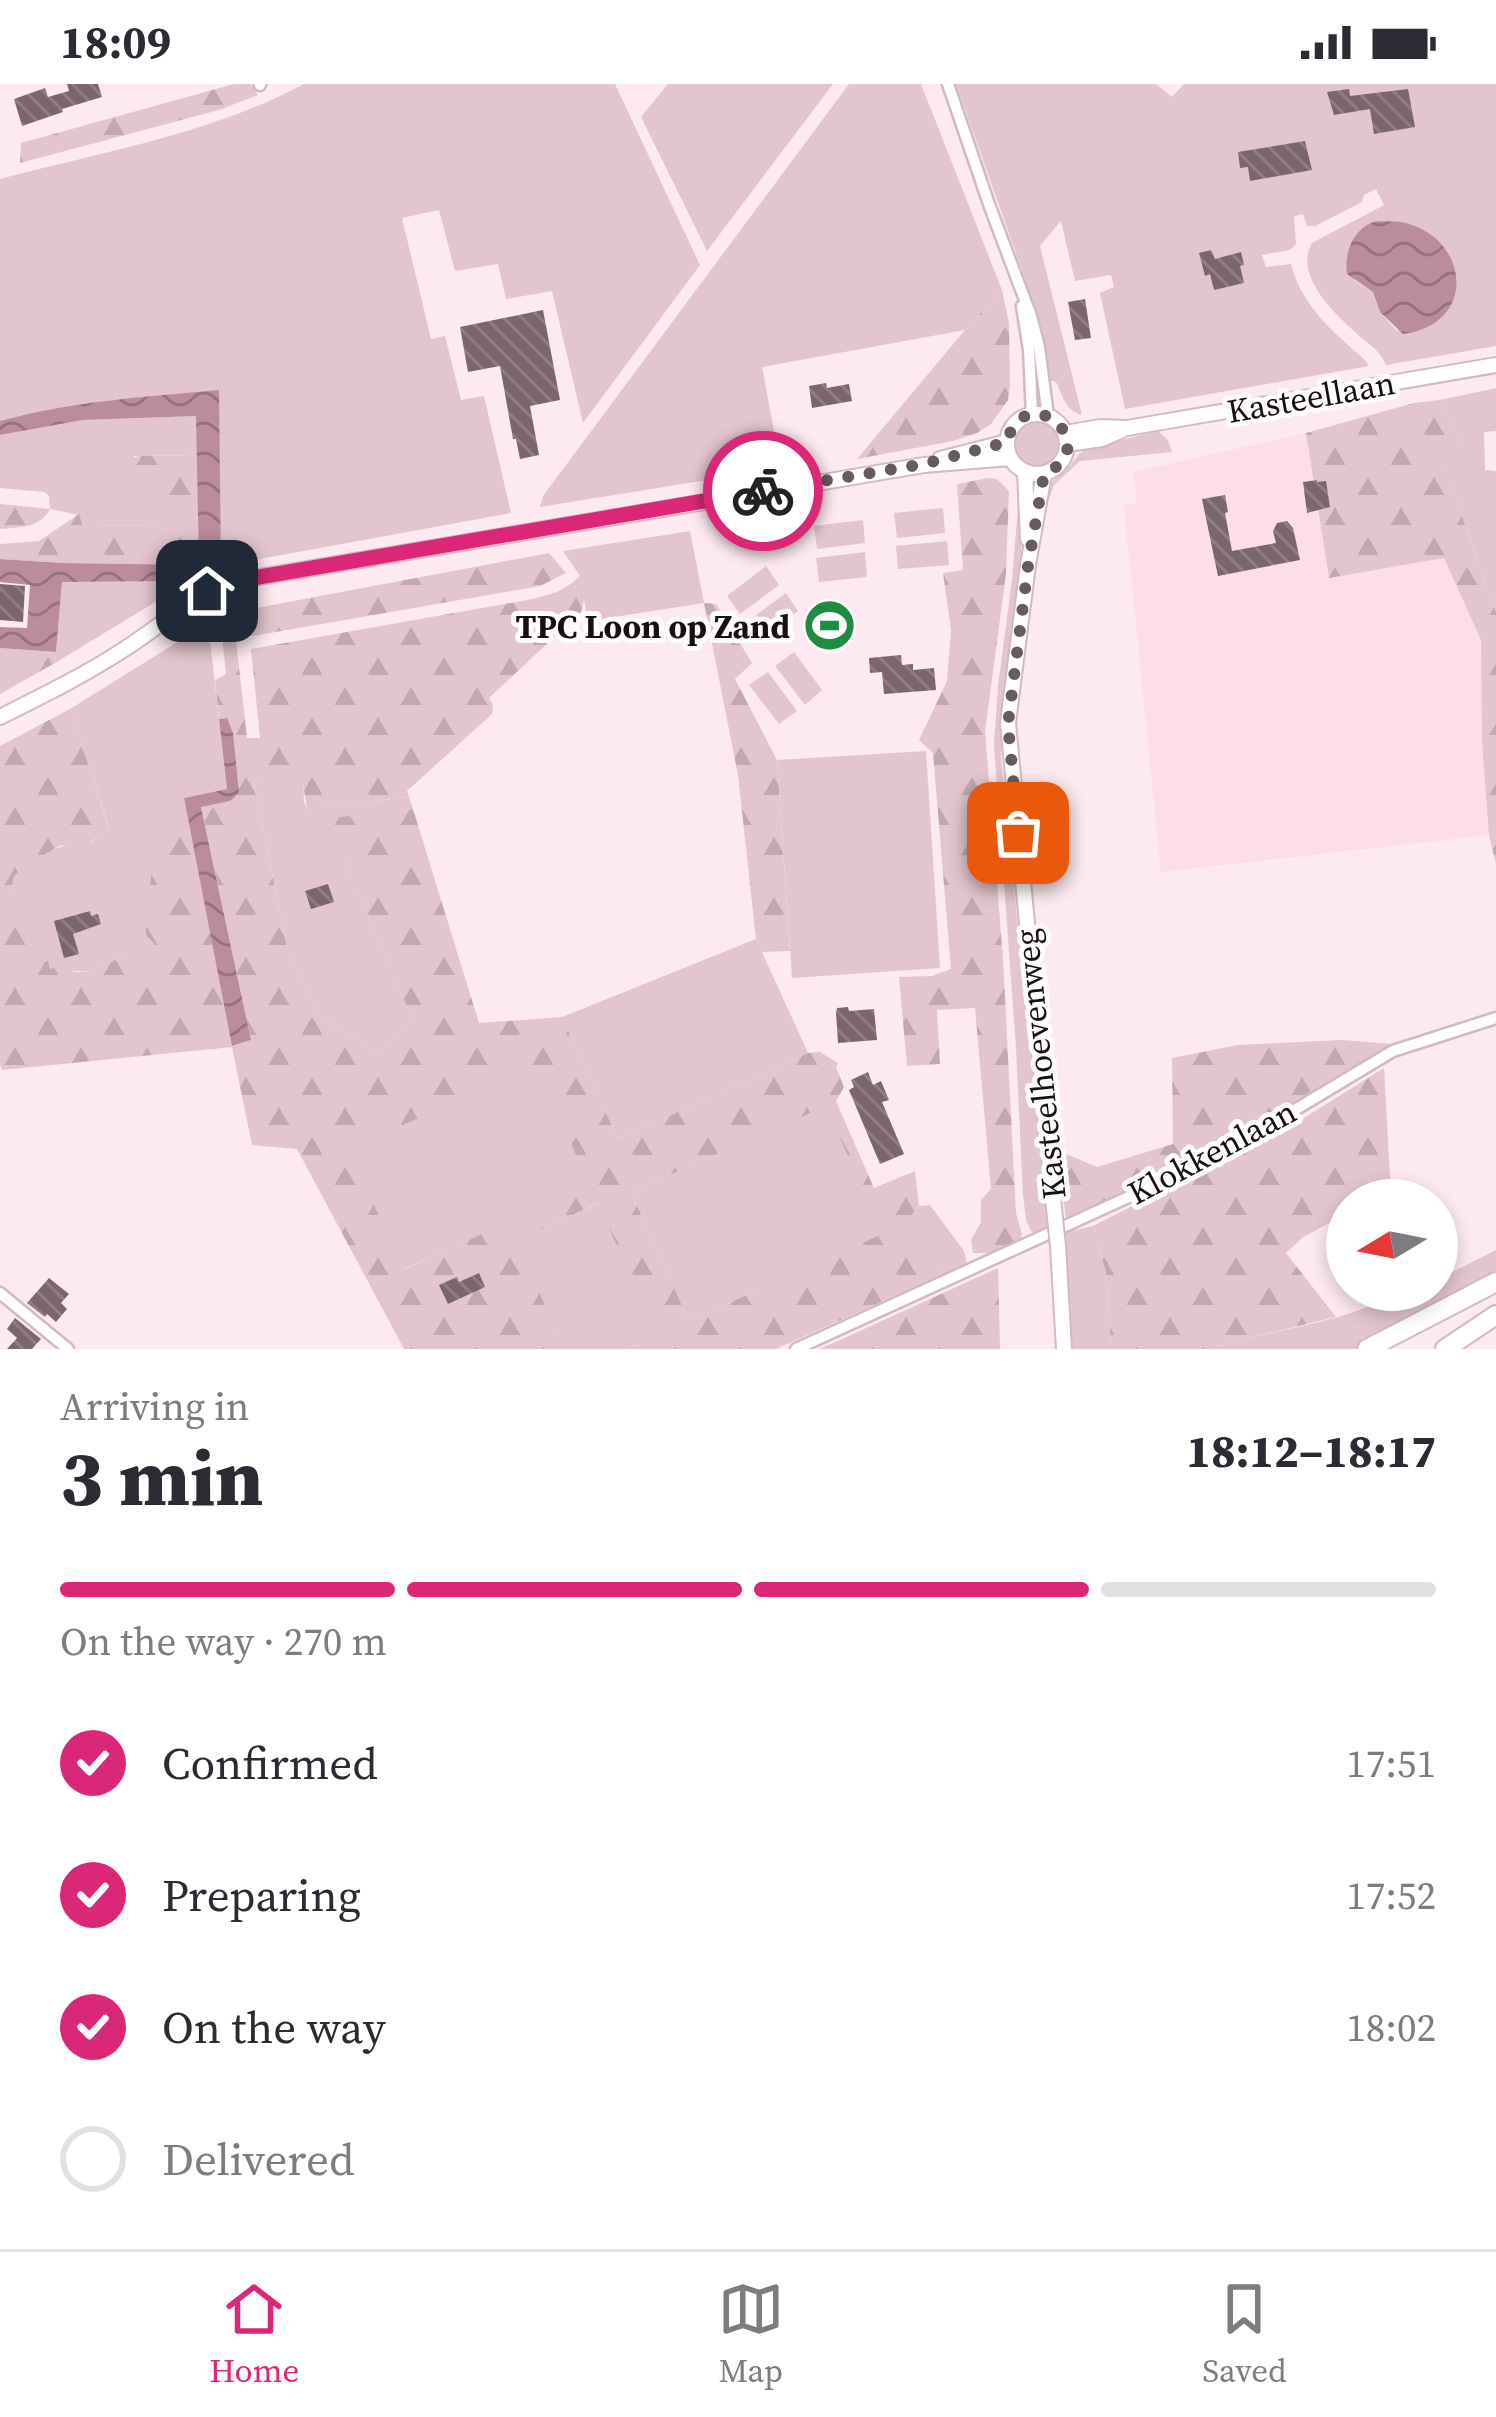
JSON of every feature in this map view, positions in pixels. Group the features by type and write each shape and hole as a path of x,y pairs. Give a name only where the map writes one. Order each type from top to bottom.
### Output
{"highway":[{"path":"1367,1349 1496,1282"},
{"path":"1445,1349 1496,1315"}],"street":[{"path":"948,84 1019,285 1040,415"},
{"name":"Kasteellaan","path":"1066,438 1100,427 1127,428 1496,365"},
{"path":"1040,415 1058,422 1066,438 1061,463 1044,474 1025,472 1008,450 1013,426 1040,415"},
{"path":"0,717 76,679 207,591 231,583 1008,450"},
{"name":"Kasteelhoevenweg","path":"1025,472 1028,566"},
{"name":"Kasteelhoevenweg","path":"1044,474 1008,724 1064,1349"},
{"name":"Klokkenlaan","path":"796,1349 1181,1173 1393,1051 1496,1018"},
{"path":"0,1293 68,1349"}],"shaded area":[{"path":"1306,433 1329,578 1444,558 1482,641 1482,743 1489,835 1161,872 1124,506 1137,502 1133,472"}],"green space":[{"path":"234,84 251,84 258,95 219,110 20,163 21,143"},
{"path":"304,84 615,84 700,265 583,423 552,291 506,299 498,264 455,271 439,210 402,218 431,339 445,336 461,400 484,396 511,513 221,566 218,391 81,404 0,421 0,179 193,129"},
{"path":"668,84 833,84 707,251 641,117"},
{"path":"849,84 921,84 1002,290 965,330 762,367 781,468 540,507 543,496"},
{"path":"956,84 1156,84 1172,97 1184,84 1496,84 1496,346 1386,365 1326,303 1308,267 1312,243 1384,205 1376,189 1364,195 1362,202 1315,226 1307,226 1303,214 1294,216 1296,244 1290,250 1262,255 1266,267 1291,264 1313,309 1369,366 1125,409 1100,293 1114,287 1111,275 1075,281 1061,221 1040,246 1082,415 1068,406 1056,382 1049,380 1034,304","holes":["1401,222 1445,249 1457,278 1397,331 1380,312 1373,292 1354,280 1371,223"]},
{"path":"1002,290 1009,323 1010,385 1008,400 991,424 953,441 857,459 965,330"},
{"path":"1496,388 1496,431 1484,432 1485,470 1496,471 1496,612 1445,468 1461,445 1440,400"},
{"path":"1440,400 1461,445 1445,468 1496,612 1496,864 1489,835 1482,743 1481,640 1444,558 1329,578 1306,433"},
{"path":"197,416 199,455 134,456 131,468 169,468 170,525 83,526 79,515 50,509 45,492 0,488 0,435 83,420"},
{"path":"1038,418 1056,426 1064,444 1056,462 1038,470 1020,462 1012,444 1020,426"},
{"path":"1158,431 1172,452 1080,461 1046,499 1051,482 1080,453"},
{"path":"199,455 199,565 0,559 0,544 39,541 79,514 83,526 169,525 169,468 131,468 130,459"},
{"path":"997,479 1009,491 1006,574 985,731 1016,1213 1022,1234 1020,1242 1000,1253 973,1253 971,1240 981,1222 981,1200 991,1189 975,1008 937,1010 940,1064 907,1066 899,977 932,976 951,969 933,753 919,740 947,681 951,630 943,573 963,570 957,484"},
{"path":"0,504 50,509 35,524 0,529"},
{"path":"1018,507 1022,507 1021,557 1001,756 1048,1231 1039,1234 1031,1231 1026,1220 1023,1195 994,744"},
{"path":"943,508 945,533 897,538 894,513"},
{"path":"863,520 865,543 817,549 814,526"},
{"path":"690,531 704,603 588,621 584,600 572,583 580,576 563,551"},
{"path":"947,541 949,565 898,569 896,546"},
{"path":"865,552 867,577 819,582 816,558"},
{"path":"549,553 566,573 540,586 249,634 246,610"},
{"path":"766,566 779,585 740,614 727,596"},
{"path":"190,581 55,663 62,582"},
{"path":"572,583 584,600 581,612 489,698 492,714 407,791 409,797 307,809 302,778 253,780 287,948 321,1017 377,1053 412,1019 350,874 332,818 413,809 479,1023 562,1017 618,1139 808,1053 820,1052 838,1063 844,1087 836,1101 874,1188 915,1171 919,1206 911,1215 941,1275 776,1349 627,1349 657,1335 598,1203 517,1241 564,1349 404,1349 297,1149 252,1145 232,1047 2,1070 0,1065 0,746 70,709 109,828 91,842 59,846 14,877 20,926 40,961 48,961 50,969 91,972 125,955 151,949 154,943 145,928 152,870 136,843 191,834 233,1046 251,1040 201,806 230,801 227,718 219,719 215,680 226,674 220,618 233,613 247,738 260,738 251,649 557,592","holes":["535,1066 590,1185 403,1270 349,1149","826,1106 882,1234 689,1321 631,1192"]},
{"path":"786,593 798,611 760,640 747,622"},
{"path":"704,603 716,604 752,663 735,679 777,760 790,951 762,952 756,939 738,775"},
{"path":"208,623 227,789 184,798 191,834 137,844 152,869 147,923 149,940 155,942 151,950 125,955 91,972 49,969 20,926 14,877 48,851 92,842 109,827 70,709"},
{"path":"0,648 56,652 55,663 0,694"},
{"path":"794,652 822,690 805,705 775,666"},
{"path":"768,672 797,711 779,724 749,685"},
{"path":"926,751 940,968 792,978 777,760"},
{"path":"303,777 307,809 409,797 413,809 333,819 350,874 412,1019 377,1053 321,1017 287,948 253,780"},
{"path":"756,939 808,1053 618,1139 562,1017"},
{"path":"1341,1040 1392,1044 1251,1127 1066,1223 1059,1151 1097,1167 1173,1144 1172,1058 1238,1045"},
{"path":"536,1065 591,1186 402,1270 348,1149"},
{"path":"1384,1068 1390,1179 1326,1179 1326,1225 1286,1253 1326,1304 1326,1311 1336,1317 1215,1349 1111,1349 1106,1273 1093,1226 1304,1118"},
{"path":"826,1105 883,1234 689,1321 631,1192"},
{"path":"599,1203 658,1335 627,1349 564,1349 516,1241"},
{"path":"930,1205 964,1251 967,1264 941,1275 910,1215 919,1206"},
{"path":"1093,1226 1106,1273 1111,1349 1071,1349 1066,1232"},
{"path":"1496,1250 1496,1278 1458,1297 1458,1269"},
{"path":"998,1268 1000,1349 819,1349 840,1340"},
{"path":"1355,1311 1431,1311 1357,1349 1215,1349 1227,1343"}],"water":[{"path":"1401,222 1424,230 1441,244 1456,279 1454,298 1445,314 1428,327 1403,334 1380,312 1373,292 1347,274 1346,267 1351,244 1364,227"},
{"path":"219,390 221,566 190,581 62,582 56,652 0,648 0,627 27,628 30,585 0,582 0,559 199,565 196,416 83,420 0,435 0,421 81,404"},
{"path":"227,718 239,793 230,801 201,807 251,1040 232,1046 184,798 227,789 219,719"}],"building":[{"path":"67,84 98,84 102,97 22,126 14,99 45,88 48,97 69,91"},
{"path":"1349,89 1350,96 1408,89 1415,127 1374,134 1370,109 1334,115 1327,92"},
{"path":"1305,141 1312,170 1250,181 1248,167 1240,168 1238,152"},
{"path":"1211,250 1215,259 1241,252 1244,283 1214,290 1199,253"},
{"path":"1085,299 1091,338 1075,340 1068,302"},
{"path":"543,310 560,400 530,406 539,455 520,459 500,366 468,372 460,327"},
{"path":"826,383 827,388 849,384 852,401 812,408 809,386"},
{"path":"1326,481 1330,507 1307,513 1303,482"},
{"path":"1225,495 1232,551 1276,543 1277,523 1287,521 1300,560 1218,576 1202,499"},
{"path":"0,584 25,586 23,622 0,620"},
{"path":"840,602 846,647 819,649 820,603"},
{"path":"901,655 902,665 913,664 913,670 934,668 936,690 884,694 882,672 870,673 869,658"},
{"path":"328,884 334,902 311,909 305,891"},
{"path":"90,911 91,916 98,914 101,924 73,934 79,954 64,958 54,921"},
{"path":"848,1007 849,1011 874,1009 877,1040 838,1043 837,1008"},
{"path":"868,1072 873,1085 881,1081 889,1100 882,1102 904,1154 880,1164 849,1090 854,1087 851,1080"},
{"path":"479,1273 485,1287 448,1304 439,1285"},
{"path":"49,1278 69,1294 61,1303 67,1309 56,1322 27,1303"},
{"path":"15,1318 41,1339 32,1349 7,1349 17,1338 7,1329"}],"way so far":[{"path":"763,491 924,464 1007,442 1013,426 1032,415 1053,418 1062,427 1065,458 1044,474 1008,724 1018,833"}],"place":[{"name":"TPC Loon op Zand","path":"829,626"}],"route":[{"path":"207,591 242,580 763,491"}]}
